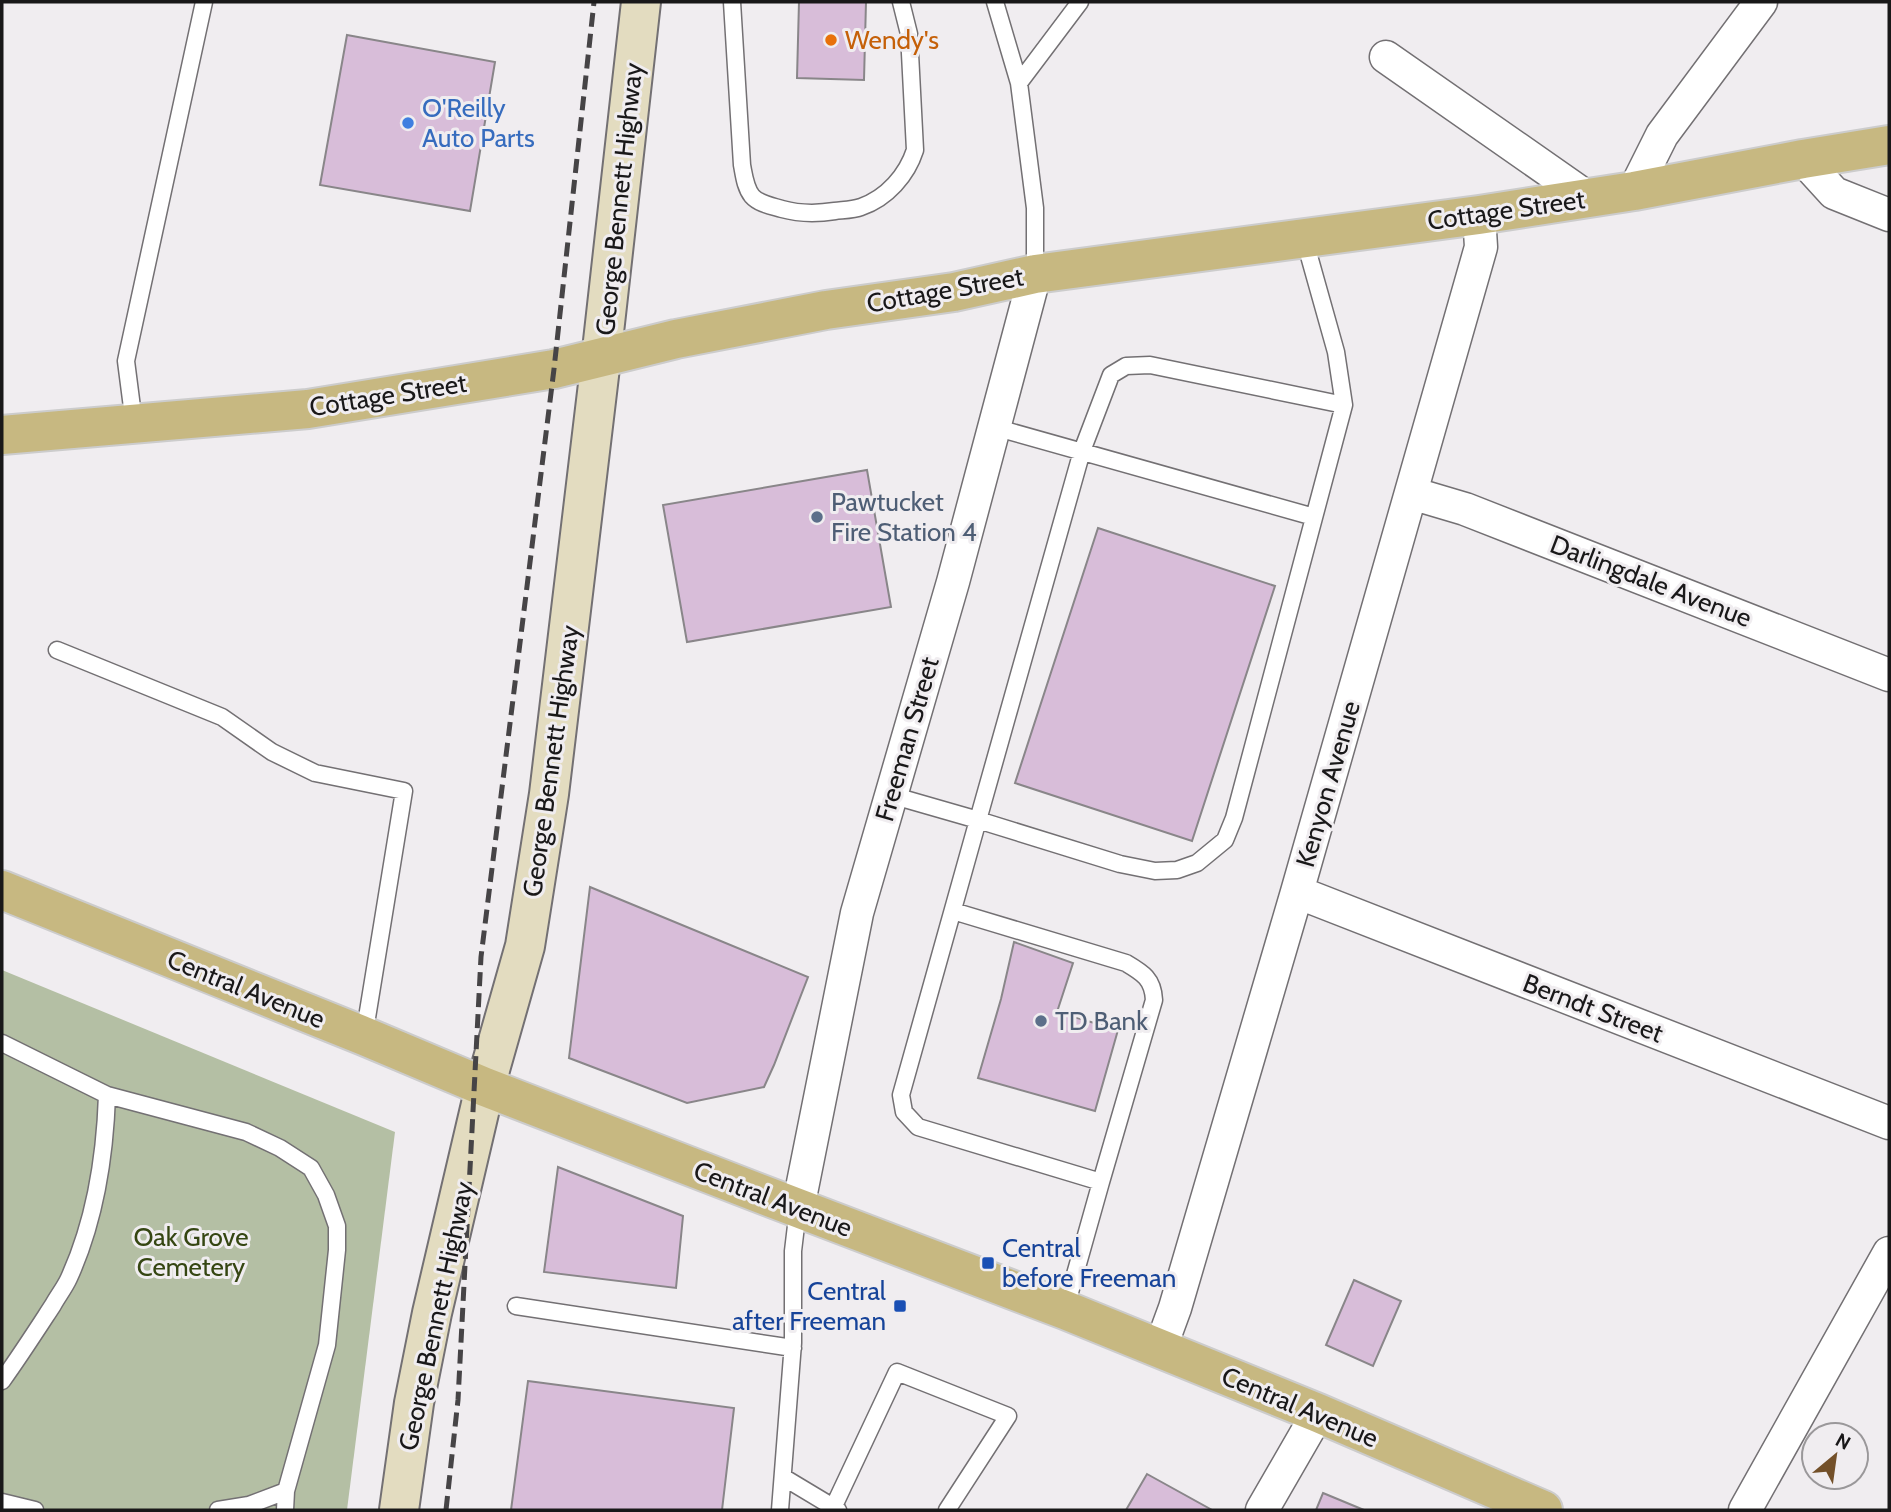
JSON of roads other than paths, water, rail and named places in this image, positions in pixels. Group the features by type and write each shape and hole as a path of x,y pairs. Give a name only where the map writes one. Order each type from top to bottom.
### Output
{"main road":[{"name":"George Bennett Highway","path":"399,1510 414,1403 429,1326 485,1087 525,946 549,794 641,2"},
{"name":"Cottage Street","path":"2,435 308,409 554,369 676,339 826,310 954,292 1035,274 1479,215 1634,191 1889,145"},
{"name":"Central Avenue","path":"2,890 485,1087 1065,1310 1318,1413 1543,1510"}],"street":[{"path":"1634,191 1661,135 1761,2"},
{"path":"1387,57 1588,198"},
{"path":"1803,159 1834,193 1889,215"},
{"name":"Kenyon Avenue","path":"1160,1349 1179,1295 1297,892 1481,247 1479,215"},
{"name":"Freeman Street","path":"798,1208 857,913 953,582 1035,274"},
{"name":"Darlingdale Avenue","path":"1411,493 1465,509 1889,675"},
{"name":"Berndt Street","path":"1297,892 1889,1123"},
{"path":"1745,1510 1889,1252"},
{"path":"1262,1510 1318,1413"}],"lane":[{"path":"134,423 126,361 204,2"},
{"path":"733,2 742,165 746,182 753,197 763,203 812,215 860,207 878,198 903,176 911,163 915,150 909,34 901,2"},
{"path":"995,2 1019,83 1035,208 1035,274"},
{"path":"1019,83 1080,2"},
{"path":"891,795 1120,864 1155,871 1177,870 1197,863 1225,840 1234,818 1345,405 1336,352 1304,238"},
{"path":"1101,1182 918,1128 904,1112 901,1095 1082,451 1111,375 1126,366 1150,365 1345,405"},
{"path":"994,427 1314,517"},
{"path":"57,650 222,717 272,752 315,773 404,791 363,1036"},
{"path":"953,911 1126,963 1143,973 1153,988 1154,1000 1065,1310"},
{"path":"2,1043 107,1095 246,1132 280,1148 311,1168 326,1195 337,1226 337,1250 327,1345 286,1491 285,1510"},
{"path":"2,1381 30,1342 68,1280 83,1243 101,1162 107,1095"},
{"path":"780,1510 793,1348 793,1251 798,1208"},
{"path":"516,1306 793,1348"},
{"path":"783,1477 836,1509 897,1373 1008,1416 947,1510"},
{"path":"218,1510 249,1505 286,1491"},
{"path":"2,1503 35,1510"}],"railway":[{"path":"446,1510 458,1400 481,957 554,369 594,2"}],"place":[{"name":"Wendy's","path":"831,40"},
{"name":"O'Reilly Auto Parts","path":"408,123"},
{"name":"Pawtucket Fire Station 4","path":"817,517"},
{"name":"TD Bank","path":"1041,1021"},
{"name":"Central before Freeman","path":"988,1263"},
{"name":"Central after Freeman","path":"900,1306"}],"park label":[{"name":"Oak Grove Cemetery","path":"191,1252"}]}
